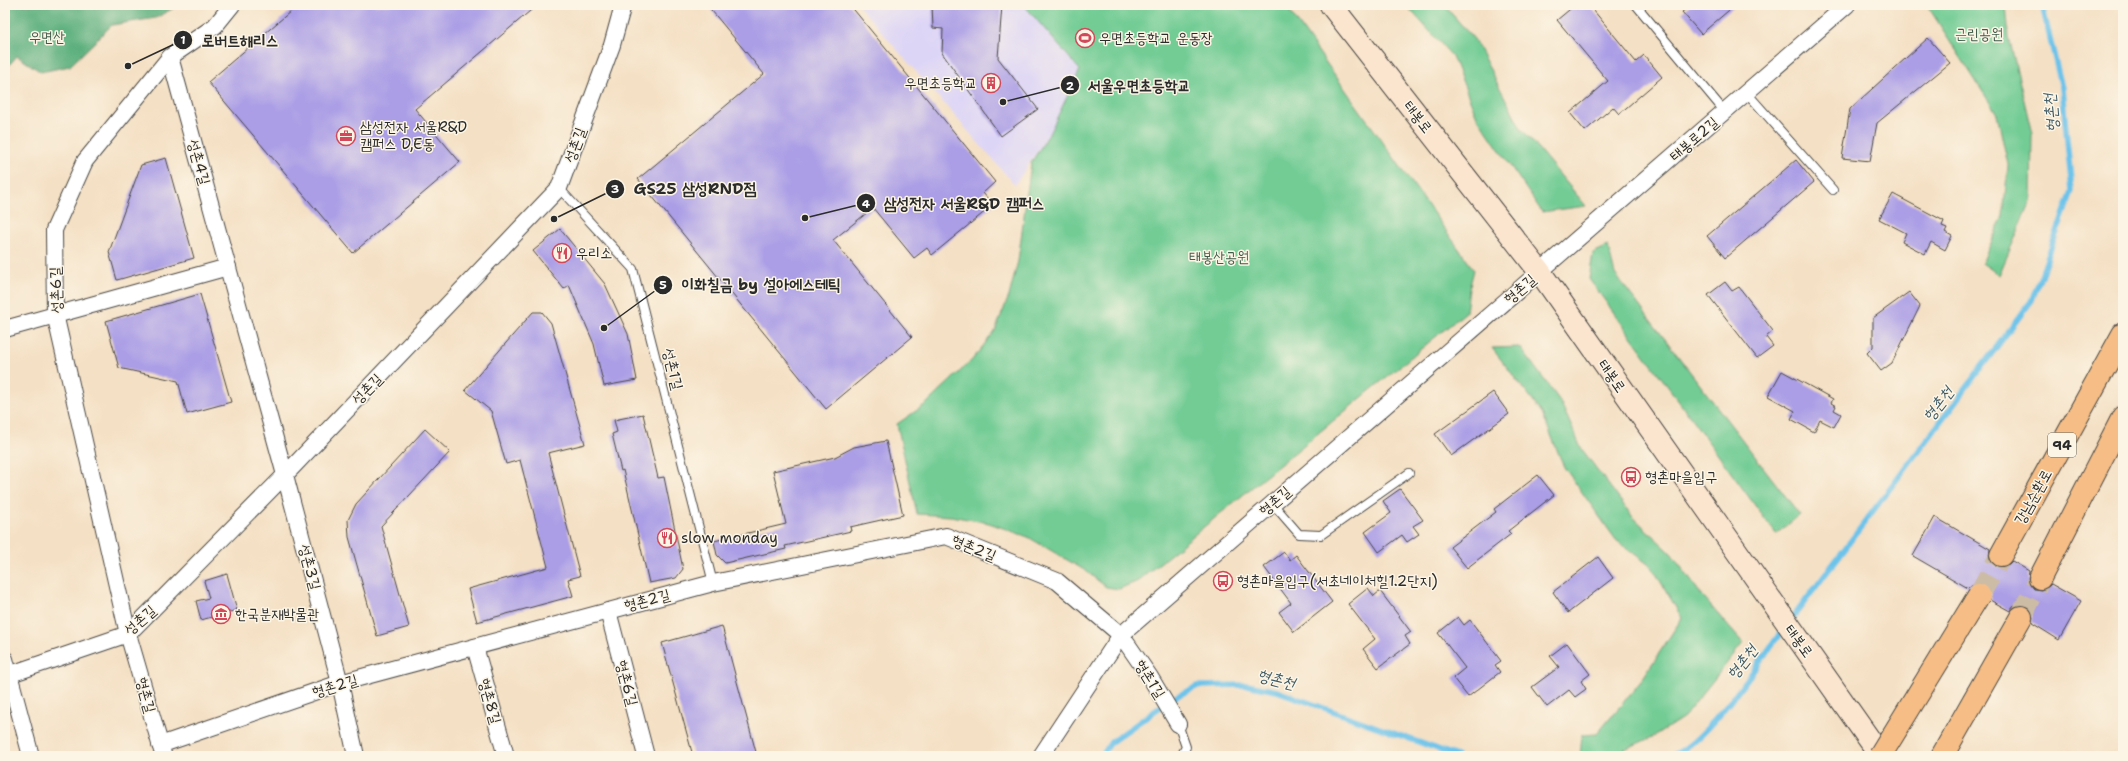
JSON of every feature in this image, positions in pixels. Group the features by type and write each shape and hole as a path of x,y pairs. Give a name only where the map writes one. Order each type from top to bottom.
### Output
{"highway":[{"name":"강남순환로","path":"2001,555 2123,334"},
{"path":"2040,578 2123,417"},
{"path":"1881,756 1979,595"},
{"path":"1942,756 2021,617"}],"street":[{"name":"성촌6길","path":"128,634 55,314 54,230 85,160 170,58 215,26 232,5"},
{"name":"성촌길","path":"7,676 128,634 286,474 559,188 612,45 623,5"},
{"name":"태봉로","path":"1331,5 1540,272 1881,756"},
{"name":"태봉로2길","path":"1540,272 1847,5"},
{"name":"성촌4길","path":"170,58 286,474"},
{"path":"5,329 228,267"},
{"name":"형촌길","path":"1041,756 1121,635 1540,272"},
{"name":"성촌3길","path":"286,474 340,683 356,756"},
{"name":"형촌2길","path":"162,751 340,683 713,583 946,536 1057,581 1121,635"},
{"name":"형촌6길","path":"608,611 646,756"},
{"name":"형촌길","path":"128,634 162,751"},
{"name":"형촌1길","path":"1121,635 1150,677 1178,724"},
{"name":"형촌8길","path":"475,647 506,756"},
{"path":"5,659 7,676 31,756"}],"lane":[{"path":"1636,5 1725,112"},
{"path":"1747,93 1833,190"},
{"name":"성촌1길","path":"559,188 633,269 713,583"},
{"path":"1273,504 1299,534 1321,535 1409,473"},
{"path":"1178,724 1186,747 1181,756"}],"shaded area":[{"path":"858,5 1156,5 1080,70 1049,134 1015,185"}],"green space":[{"name":"우면산","path":"5,5 179,5 156,18 112,25 70,66 41,72 17,56 5,70"},
{"name":"태봉산공원","path":"1024,5 1299,5 1290,12 1474,270 1469,289 1466,312 1138,581 1119,589 1106,587 1086,571 1028,537 989,523 951,516 917,514 897,424 926,404 972,360 995,331 1009,296 1018,261 1031,163 1049,134 1080,70"},
{"path":"1406,5 1444,5 1474,39 1521,128 1586,206 1542,212 1477,117 1452,56"},
{"name":"근린공원","path":"1927,5 2006,5 2009,37 2032,134 2031,201 1999,275 1982,263 2003,216 2008,165 1997,114"},
{"path":"1608,246 1615,274 1800,515 1776,534 1589,279 1593,253"},
{"path":"1520,347 1560,401 1581,448 1632,516 1671,553 1703,597 1743,643 1684,717 1655,736 1620,751 1603,756 1580,756 1582,735 1597,734 1641,681 1682,618 1652,567 1616,540 1564,467 1542,413 1492,348"}],"building":[{"name":"삼성전자 서울R&D 캠퍼스 D,E동","path":"298,5 537,5 415,109 460,162 353,253 208,82"},
{"path":"707,5 850,5 995,182 983,193 993,205 932,255 927,248 914,258 873,208 833,240 912,337 826,409 638,179 764,74"},
{"name":"우면초등학교","path":"932,5 1002,5 998,58 1038,109 1001,136 942,53 943,29 933,28"},
{"path":"1575,5 1589,5 1636,62 1644,55 1662,77 1619,114 1613,107 1585,131 1570,113 1608,81 1557,20"},
{"path":"1691,5 1735,5 1701,34 1682,12"},
{"path":"1928,38 1950,63 1877,123 1870,161 1842,158 1850,109"},
{"path":"166,158 194,258 117,280 109,252 141,165"},
{"path":"1796,160 1814,182 1725,258 1707,236"},
{"path":"1893,194 1944,221 1942,226 1947,228 1945,232 1952,236 1945,250 1931,242 1925,254 1902,242 1906,233 1879,219"},
{"path":"560,229 605,284 628,334 637,380 604,386 594,344 569,285 564,289 533,251"},
{"path":"1725,282 1732,291 1739,287 1773,331 1766,337 1773,346 1757,358 1708,295"},
{"path":"1909,292 1920,306 1892,363 1881,371 1867,353 1873,347 1873,318"},
{"path":"200,294 231,402 187,414 178,381 119,368 106,321"},
{"path":"533,312 542,312 551,323 585,444 548,453 580,576 568,579 573,596 477,622 468,589 548,567 520,460 506,464 491,411 465,390"},
{"path":"1782,371 1833,399 1831,403 1836,406 1834,410 1841,414 1834,427 1820,420 1814,432 1791,419 1795,411 1768,396"},
{"path":"1493,392 1509,414 1451,456 1435,434"},
{"path":"643,414 658,478 664,477 683,569 676,578 649,583 623,470 621,471 612,434 617,432 614,420"},
{"path":"425,429 450,452 381,526 409,627 377,636 349,537 348,520 356,504"},
{"path":"886,441 903,515 850,527 851,531 785,546 786,549 725,563 717,555 714,541 786,524 773,471 835,457 854,447"},
{"path":"1538,475 1554,495 1508,531 1511,534 1467,568 1450,547 1496,512 1494,509"},
{"path":"1400,489 1423,520 1413,526 1419,534 1407,542 1402,535 1379,552 1365,532 1391,513 1383,501"},
{"path":"1935,517 1990,549 1989,556 1995,566 2002,567 2008,565 2012,561 2029,571 2028,579 2034,589 2041,590 2047,588 2051,584 2081,601 2059,640 2032,623 2033,617 2027,606 2014,606 2010,611 1990,600 1990,589 1985,584 1973,584 1968,588 1913,556"},
{"path":"1284,552 1290,560 1296,555 1332,602 1294,632 1279,612 1291,603 1264,567"},
{"path":"1598,557 1613,578 1568,613 1553,592"},
{"path":"227,574 237,610 201,620 196,601 209,598 204,581"},
{"path":"1368,588 1374,596 1380,591 1411,632 1405,636 1410,644 1378,668 1363,649 1375,639 1348,604"},
{"path":"1458,617 1464,625 1470,620 1501,661 1495,665 1500,672 1468,697 1453,678 1465,668 1438,633"},
{"path":"722,626 757,756 693,756 662,643"},
{"path":"1567,643 1590,674 1581,681 1586,689 1575,697 1569,690 1547,707 1532,687 1559,667 1550,656"}],"waterway":[{"name":"형촌천","path":"1791,620 2032,300 2072,191 2062,88 2042,5"},
{"name":"형촌천","path":"1670,756 1683,749 1699,737 1715,720 1747,680 1784,628"},
{"name":"형촌천","path":"1102,756 1111,742 1173,698 1198,686 1247,685 1277,691 1457,756"}],"tunnel":[{"path":"1979,595 2001,555"},
{"path":"2021,617 2040,578"}],"place":[{"name":"우면초등학교 운동장","path":"1085,38"},
{"name":"로버트해리스","path":"128,66"},
{"name":"우면초등학교","path":"991,83"},
{"name":"서울우면초등학교","path":"1003,102"},
{"name":"삼성전자 서울R&D 캠퍼스 D,E동","path":"346,136"},
{"name":"삼성전자 서울R&D 캠퍼스","path":"805,218"},
{"name":"GS25 삼성RND점","path":"554,219"},
{"name":"우리소","path":"562,253"},
{"name":"이화칠금 by 설아에스테틱","path":"604,328"},
{"name":"형촌마을입구","path":"1631,477"},
{"name":"slow monday","path":"667,538"},
{"name":"형촌마을입구(서초네이처힐1.2단지)","path":"1223,581"},
{"name":"한국분재박물관","path":"221,614"}]}
